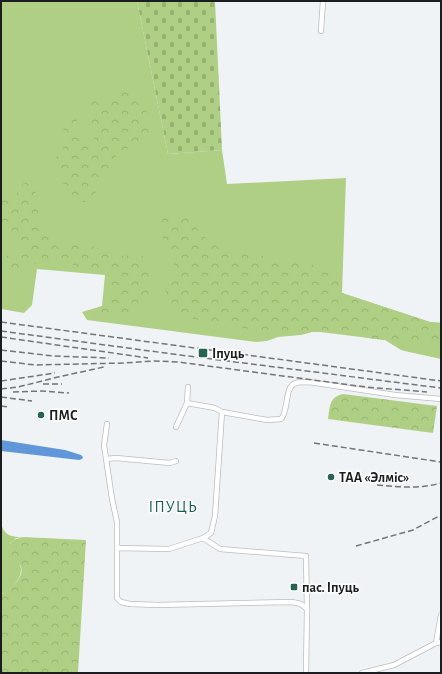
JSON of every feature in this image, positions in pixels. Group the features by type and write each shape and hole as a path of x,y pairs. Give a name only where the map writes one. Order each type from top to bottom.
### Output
{"street":[{"path":"321,31 323,1"},
{"path":"187,403 215,408 222,412 267,420 281,419 284,415 291,386 295,383 308,382 395,395 441,399"},
{"path":"176,427 187,403 188,387"},
{"path":"117,548 170,549 203,538 211,533 214,522 222,412"},
{"path":"107,424 104,445 116,522 117,598 122,602 130,604 158,605 292,602 301,604 307,609"},
{"path":"106,459 116,458 170,464 176,461"},
{"path":"203,538 220,549 306,556 306,673"},
{"path":"362,673 394,665 438,642 441,615"}],"green space":[{"path":"1,1 137,1 168,154 222,150 227,184 346,178 342,293 430,322 441,323 441,359 401,350 385,340 320,332 278,337 267,341 256,342 87,320 82,312 102,306 105,275 37,269 32,305 24,313 1,309"},
{"path":"137,1 215,1 222,150 168,154"},
{"path":"126,91 133,93 136,96 148,114 152,123 151,134 146,140 117,155 96,193 84,202 79,201 73,197 57,172 54,164 63,148 65,122 68,118 75,118 83,139 86,141 92,141 96,135 88,111 90,104 97,99 114,97"},
{"path":"26,182 35,187 39,221 51,238 62,243 90,245 115,255 125,256 137,254 146,259 148,263 151,290 147,296 145,308 121,315 108,315 93,318 89,316 89,313 103,307 112,293 112,282 110,277 106,272 81,269 65,260 45,264 29,264 17,271 9,269 4,263 6,256 11,254 16,257 21,254 22,251 21,247 2,230 1,195 7,199 13,197"},
{"path":"174,213 180,214 187,218 209,241 222,247 252,252 273,260 303,259 321,269 342,271 342,293 430,322 441,323 441,346 414,341 368,338 329,332 269,332 198,321 188,317 179,312 166,298 165,290 174,263 173,256 163,239 160,228 163,219"},
{"path":"343,394 437,406 433,433 328,419 331,403 335,397"},
{"path":"1,523 4,531 9,535 23,537 16,538 10,543 21,568 20,576 12,587 1,595"},
{"path":"23,537 86,540 78,673 1,673 1,595 16,582 21,574 22,569 11,553 9,547 13,540"}],"water":[{"path":"1,440 65,450 83,457 79,460 1,451"}],"railway":[{"path":"1,322 441,381"},
{"path":"1,331 441,388"},
{"path":"1,337 148,358"},
{"path":"1,350 53,356 109,358"},
{"path":"1,361 35,365 154,361 178,362 366,387 427,392"},
{"path":"1,389 18,387 104,367"},
{"path":"1,381 55,373"},
{"path":"43,384 62,384"},
{"path":"13,392 41,391 69,393"},
{"path":"1,397 32,401"},
{"path":"1,406 8,407"},
{"path":"314,443 441,462"},
{"path":"377,485 417,487 441,483"},
{"path":"356,546 413,530 441,515"}],"place":[{"name":"Іпуць","path":"203,353"},
{"name":"ПМС","path":"41,415"},
{"name":"ТАА «Элміс»","path":"331,477"},
{"name":"пас. Іпуць","path":"294,587"}],"district":[{"name":"ІПУЦЬ","path":"173,506"}]}
